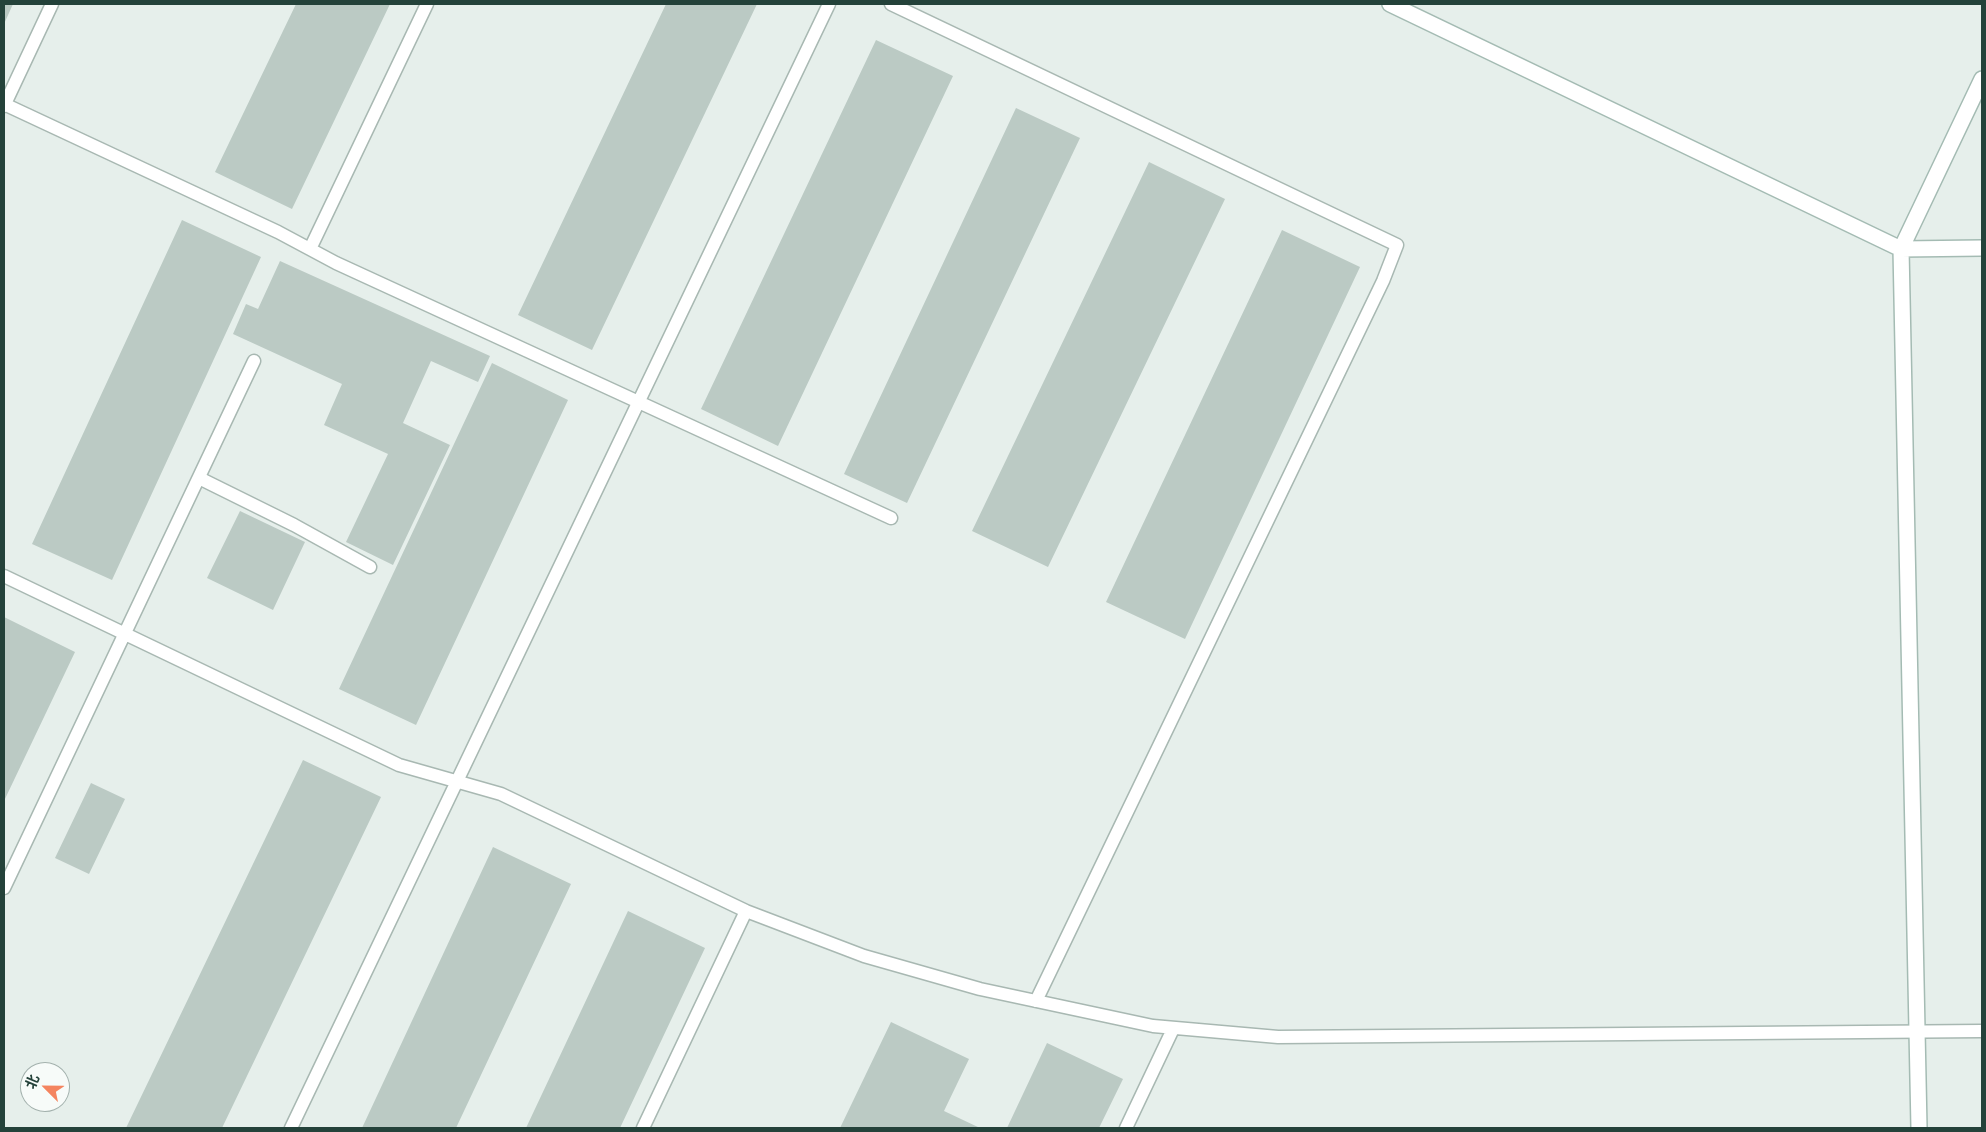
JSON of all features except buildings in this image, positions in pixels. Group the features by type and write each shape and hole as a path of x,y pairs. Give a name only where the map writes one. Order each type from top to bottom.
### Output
{"street":[{"path":"1390,4 1901,249 1982,248"},
{"path":"1919,1128 1901,249 1982,79"}],"lane":[{"path":"52,4 4,105 278,232 336,263 891,518"},
{"path":"310,249 427,4"},
{"path":"291,1128 830,4"},
{"path":"891,4 1397,245 1383,281 1036,1001"},
{"path":"4,888 254,361"},
{"path":"199,478 294,525 370,567"},
{"path":"4,576 398,765 501,794 746,911 864,956 980,989 1153,1026 1278,1037 1982,1032"},
{"path":"643,1128 746,911"},
{"path":"1126,1128 1173,1028"}]}
